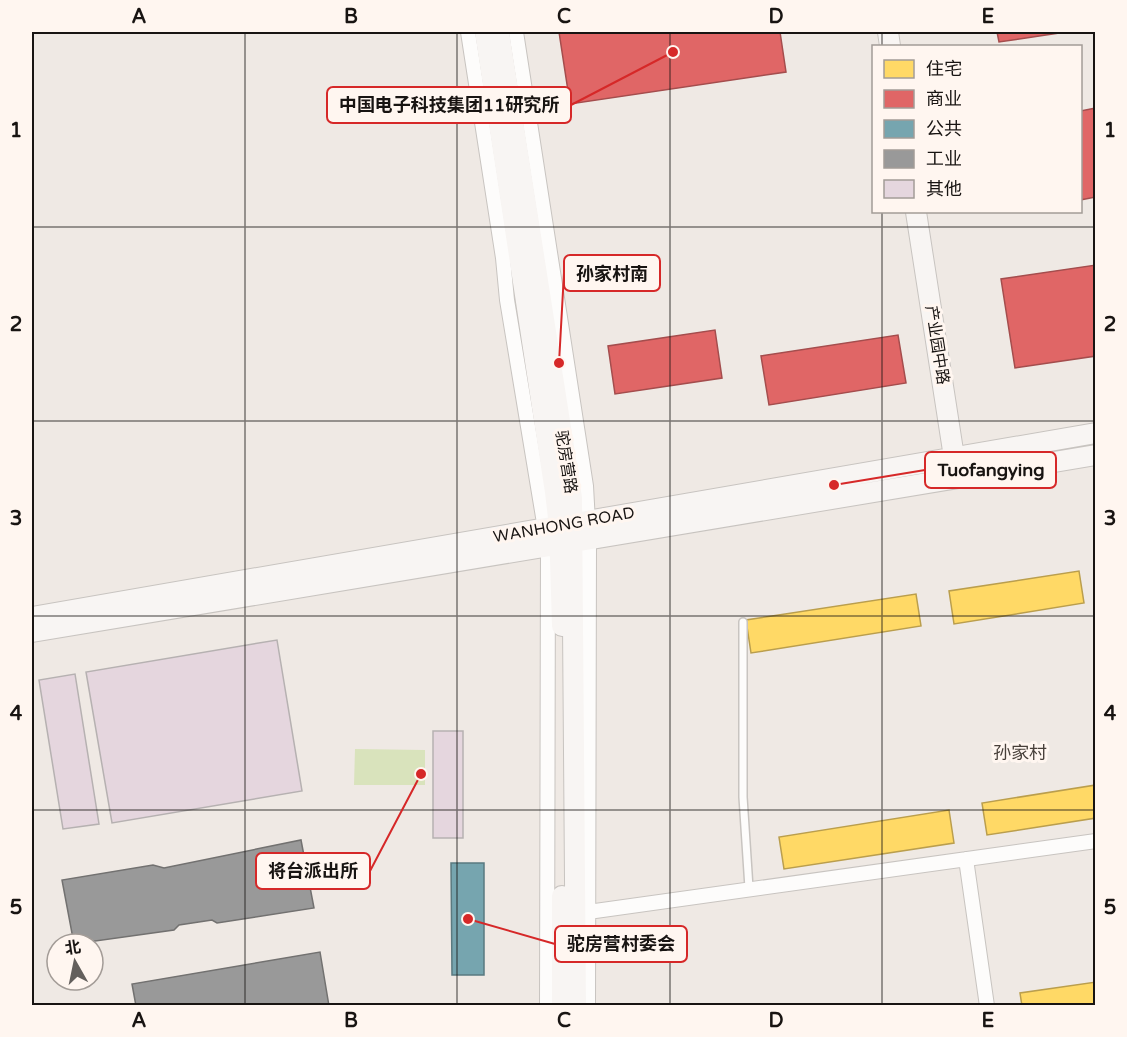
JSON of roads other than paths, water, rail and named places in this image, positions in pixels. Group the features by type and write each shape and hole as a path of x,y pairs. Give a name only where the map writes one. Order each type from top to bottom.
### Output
{"street":[{"path":"468,32 503,258 507,300 567,534"},
{"name":"驼房营路","path":"485,32 567,534 582,913 576,1005"},
{"name":"驼房营路","path":"499,32 572,498 567,534 562,1005"},
{"path":"516,32 576,416 567,534 548,1005"},
{"name":"产业园中路","path":"916,213 958,478"},
{"name":"WANHONG ROAD","path":"32,632 567,534 954,457 1095,433"},
{"name":"WANHONG ROAD","path":"32,617 567,534 958,478 1095,455"},
{"path":"588,1005 582,913 1095,841"},
{"path":"966,859 987,1005"}],"lane":[{"path":"743,622 743,797 749,888"}],"place":[{"name":"中国电子科技集团11研究所","path":"673,52"},
{"name":"孙家村南","path":"559,363"},
{"name":"Tuofangying","path":"834,485"},
{"name":"将台派出所","path":"421,774"},
{"name":"驼房营村委会","path":"468,919"}],"district":[{"name":"孙家村","path":"1020,753"}]}
